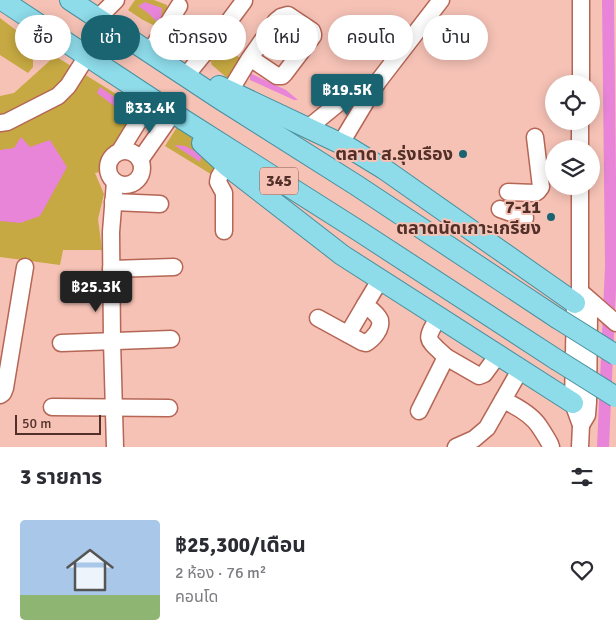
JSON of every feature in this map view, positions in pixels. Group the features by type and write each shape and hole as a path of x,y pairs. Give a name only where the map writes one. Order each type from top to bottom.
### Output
{"main road":[{"name":"345","path":"2,0 81,52"},
{"name":"345","path":"70,0 93,15"},
{"name":"345","path":"140,47 616,355"},
{"name":"345","path":"93,60 616,397"},
{"path":"167,64 189,72 341,143 579,297"},
{"path":"178,116 195,136 226,165 342,255 573,402"},
{"path":"356,185 368,160"},
{"path":"342,255 359,231"}],"street":[{"path":"101,15 116,0"},
{"path":"341,143 377,83 441,0"},
{"path":"580,75 581,0"},
{"path":"189,72 244,1"},
{"path":"149,53 179,6"},
{"path":"230,91 250,58"},
{"path":"0,123 7,122 58,96 63,92 84,60"},
{"path":"308,128 357,88 377,83"},
{"path":"120,151 130,151 140,160 142,169 139,177 128,184 115,182 109,174 108,165 112,156 120,151 152,99"},
{"path":"140,160 178,116"},
{"path":"508,192 535,193 541,187 535,137"},
{"path":"224,231 224,193 218,182 226,165"},
{"path":"115,182 110,232 115,447"},
{"path":"580,195 579,297 573,402 581,424 580,447"},
{"path":"113,202 160,204"},
{"path":"500,209 525,218"},
{"path":"0,395 5,388 25,267"},
{"path":"111,269 174,267"},
{"path":"348,334 380,280"},
{"path":"579,297 601,310 616,323"},
{"path":"579,297 587,306 590,316 588,402 586,415 581,424"},
{"path":"318,318 366,343 376,334 380,320 365,305"},
{"path":"439,316 429,334 429,339 446,356 479,376 484,374 498,355"},
{"path":"60,343 171,339"},
{"path":"419,412 446,356"},
{"path":"456,447 474,439 487,428 520,370"},
{"path":"503,400 513,404 539,425 550,447"},
{"path":"52,406 169,408"}],"shaded area":[{"path":"135,0 154,0 167,5 168,15 150,15 150,24 140,18 140,15 136,15 128,10"},
{"path":"145,2 162,8 161,15 150,15 138,6"},
{"path":"0,18 15,29 15,60 33,60 33,67 28,73 0,55"},
{"path":"51,60 61,60 137,107 118,146 108,156 106,171 95,173 104,194 98,219 102,250 63,250 60,265 0,257 0,96 14,93"},
{"path":"210,60 246,61 231,78 226,77 212,65"},
{"path":"250,73 286,90 298,100 294,100 250,80"},
{"path":"100,87 129,107 126,115 97,93"},
{"path":"177,127 195,140 219,165 214,176 165,146"},
{"path":"21,137 30,147 50,140 67,167 40,216 20,223 0,221 0,150 14,148"},
{"path":"174,145 185,146 202,155 200,162"}],"waterway":[{"path":"603,447 611,266 608,0"}],"place":[{"name":"ตลาด ส.รุ่งเรือง","path":"463,154"},
{"name":"7-11 ตลาดนัดเกาะเกรียง","path":"551,217"}]}
